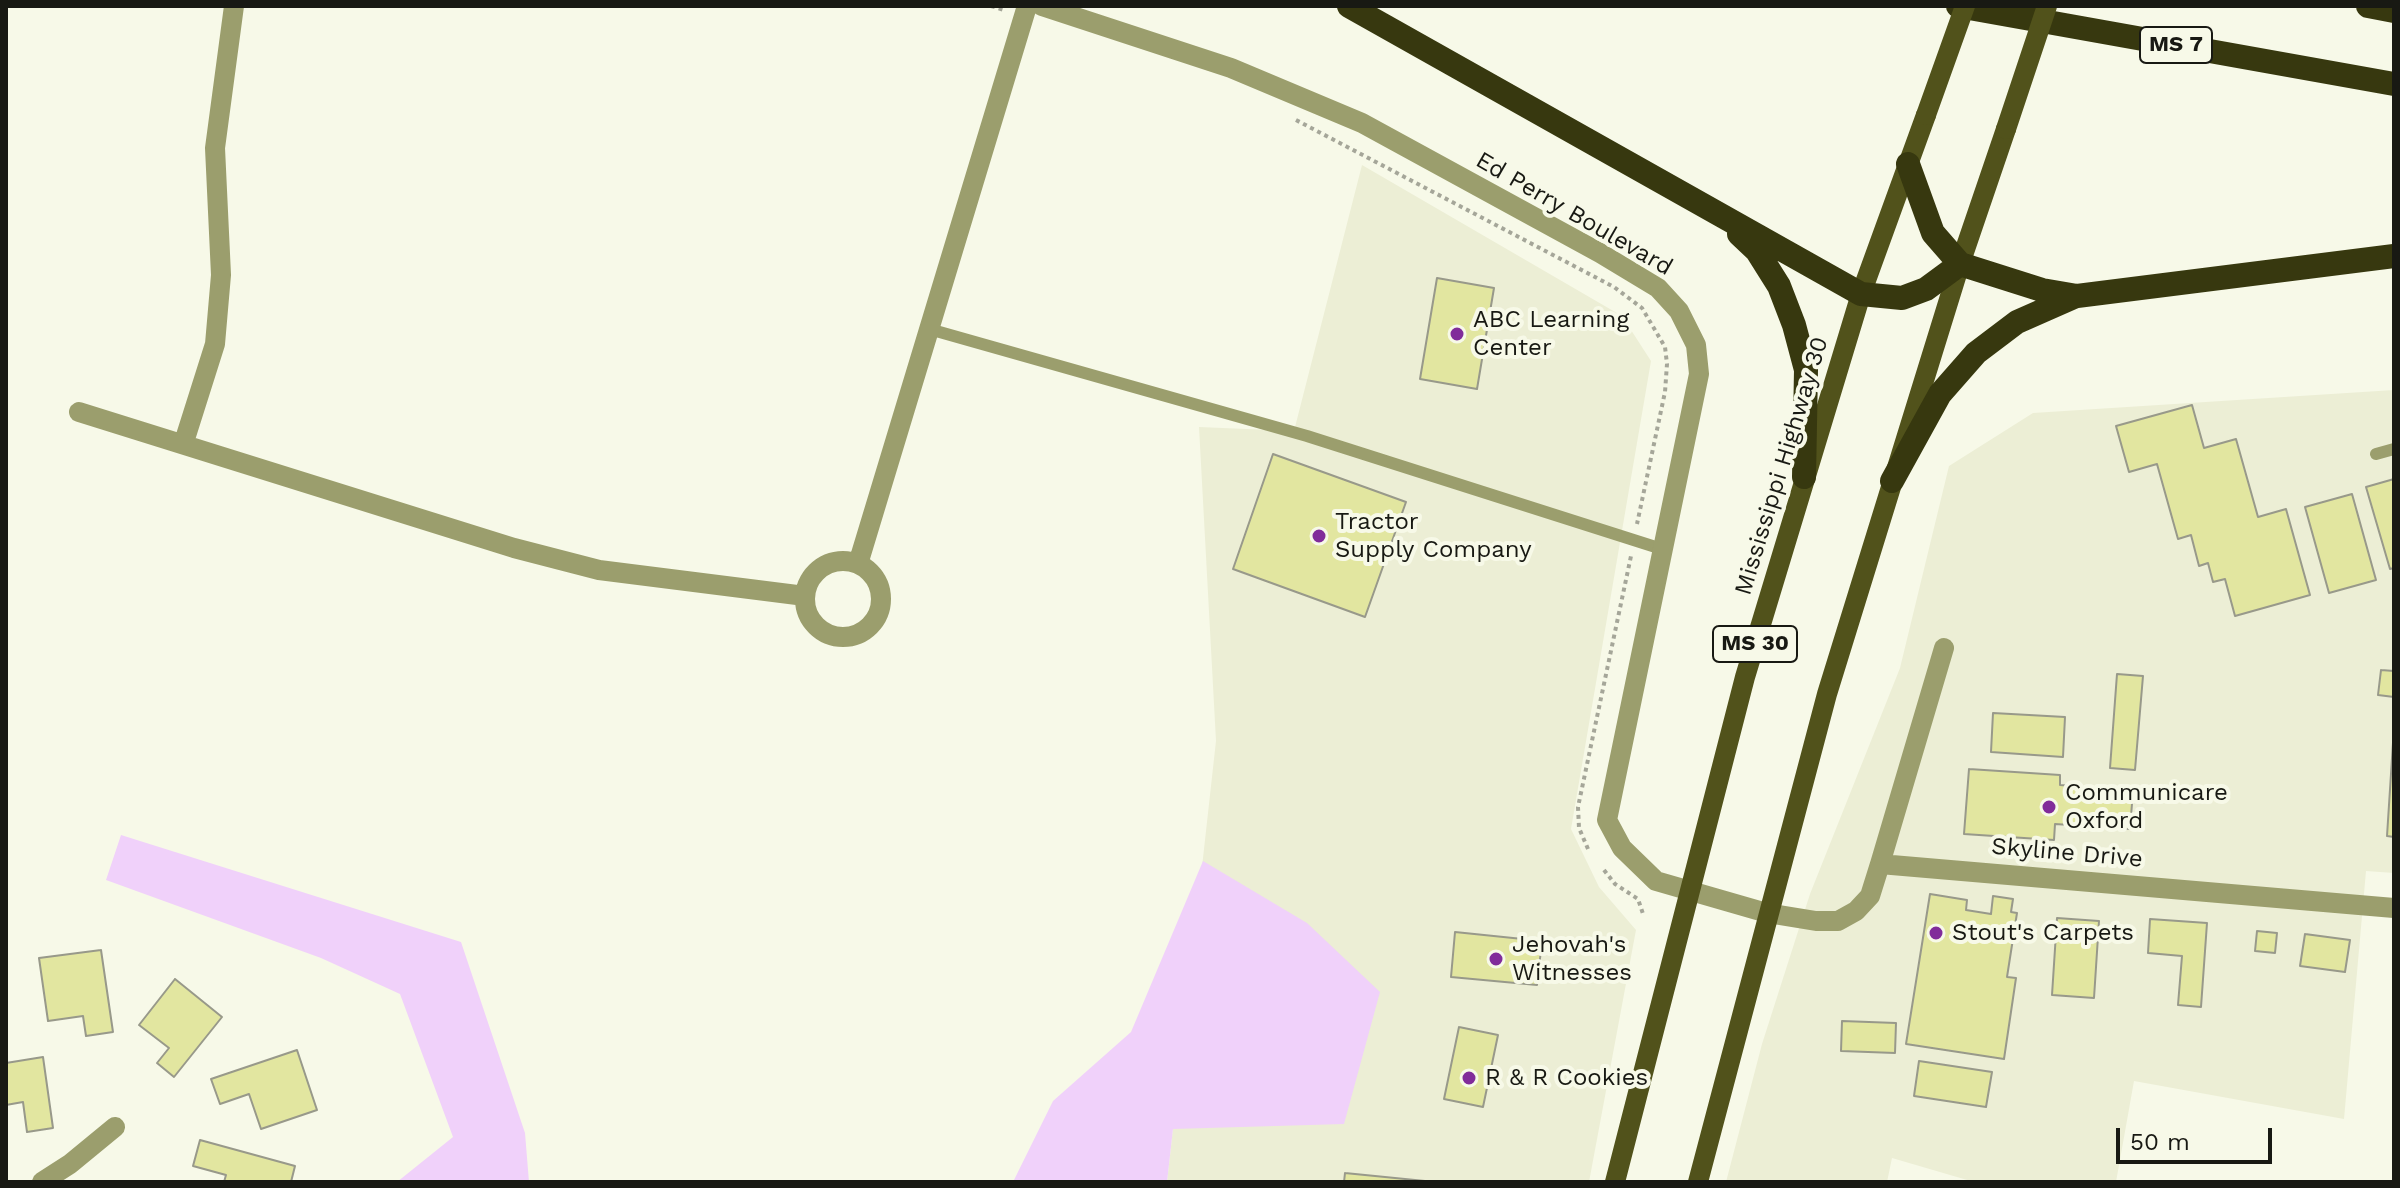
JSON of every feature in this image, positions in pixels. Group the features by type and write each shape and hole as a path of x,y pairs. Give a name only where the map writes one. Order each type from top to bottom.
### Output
{"highway":[{"path":"1349,6 1861,294 1902,298 1926,289 1960,264"},
{"name":"MS 7","path":"1958,6 2394,84"},
{"path":"2368,6 2394,11"},
{"path":"1908,164 1933,233 1960,264 2008,282 2077,296"},
{"path":"1720,216 1757,251 1779,286 1794,325 1806,370 1804,477"},
{"path":"1892,481 1940,394 1976,353 2017,322 2077,296 2394,256"}],"main road":[{"name":"Mississippi Highway 30","path":"1615,1182 1687,892 1804,477 1861,294 1965,6"},
{"path":"1698,1182 1767,913 1892,481 1960,264 2047,6"}],"street":[{"path":"184,442 215,344 221,275 215,148 234,6"},
{"name":"Ed Perry Boulevard","path":"1042,6 1231,68 1362,123 1658,288 1679,311 1696,345 1699,374 1607,820 1622,848 1656,881 1767,913"},
{"path":"858,564 1025,12"},
{"path":"79,412 184,442 514,548 599,570 805,596"},
{"path":"846,561 869,571 881,595 880,608 866,630 854,636 828,635 810,619 805,596 807,584 823,566 846,561"},
{"path":"1767,913 1838,921 1856,911 1870,896 1944,648"},
{"name":"Skyline Drive","path":"1880,864 2394,908"},
{"path":"42,1182 70,1164 115,1127"}],"lane":[{"path":"929,329 1307,436 1665,550"},
{"path":"2376,454 2394,449"}],"path":[{"path":"991,6 1025,12"},
{"path":"1295,119 1535,247"},
{"path":"1604,870 1615,884 1638,899 1643,914"}],"shaded area":[{"path":"1362,165 1622,316 1651,361 1571,829 1599,887 1636,930 1589,1182 1167,1182 1216,741 1199,427 1294,431"},
{"path":"2394,390 2394,873 2366,871 2344,1119 2134,1081 2116,1182 1974,1182 1892,1158 1887,1182 1726,1182 1762,1044 1810,894 1900,668 1949,466 2033,413"},
{"path":"121,835 461,942 525,1133 529,1182 397,1182 453,1137 400,994 321,958 106,880"},
{"path":"1203,861 1307,923 1380,992 1344,1124 1173,1129 1167,1182 1013,1182 1053,1101 1131,1032"}],"building":[{"name":"ABC Learning Center","path":"1437,278 1494,288 1477,389 1420,379"},
{"path":"2192,405 2204,448 2236,439 2258,517 2286,509 2310,595 2235,616 2225,579 2213,582 2208,563 2199,566 2191,535 2178,539 2157,464 2129,472 2116,426"},
{"name":"Tractor Supply Company","path":"1273,454 1406,502 1365,617 1233,569"},
{"path":"2394,479 2394,568 2390,569 2366,487"},
{"path":"2352,494 2376,580 2329,593 2305,507"},
{"path":"2381,670 2394,671 2394,697 2378,695"},
{"path":"2117,674 2143,676 2135,770 2110,768"},
{"path":"1993,713 2065,717 2063,757 1991,752"},
{"path":"2394,727 2394,837 2387,836"},
{"name":"Communicare Oxford","path":"1969,769 2060,775 2060,785 2133,791 2130,829 2055,824 2054,840 1964,834"},
{"path":"1930,894 1967,900 1966,910 1991,914 1993,896 2013,899 2011,912 2017,913 2007,977 2016,978 2004,1059 1906,1044"},
{"path":"2057,918 2099,921 2094,998 2052,995"},
{"path":"2150,919 2207,923 2201,1007 2178,1005 2182,956 2148,953"},
{"path":"2257,931 2277,933 2275,953 2255,951"},
{"name":"Jehovah's Witnesses","path":"1455,932 1542,941 1537,985 1451,977"},
{"path":"2305,934 2350,940 2345,972 2300,966"},
{"path":"101,950 113,1032 86,1036 83,1016 48,1021 39,958"},
{"path":"175,979 222,1017 174,1077 157,1063 169,1048 139,1025"},
{"path":"1842,1021 1896,1023 1895,1053 1841,1051"},
{"path":"1459,1027 1498,1035 1483,1107 1444,1099"},
{"path":"297,1050 317,1110 261,1129 249,1094 220,1104 211,1079"},
{"path":"43,1057 53,1128 27,1132 23,1102 6,1105 6,1063"},
{"path":"1919,1061 1992,1072 1986,1107 1914,1096"},
{"path":"200,1140 295,1166 291,1182 224,1182 226,1175 193,1166"},
{"path":"1345,1173 1435,1182 1344,1182"}],"place":[{"name":"ABC Learning Center","path":"1457,334"},
{"name":"Tractor Supply Company","path":"1319,536"},
{"name":"Communicare Oxford","path":"2049,807"},
{"name":"Stout's Carpets","path":"1936,933"},
{"name":"Jehovah's Witnesses","path":"1496,959"},
{"name":"R & R Cookies","path":"1469,1078"}]}
